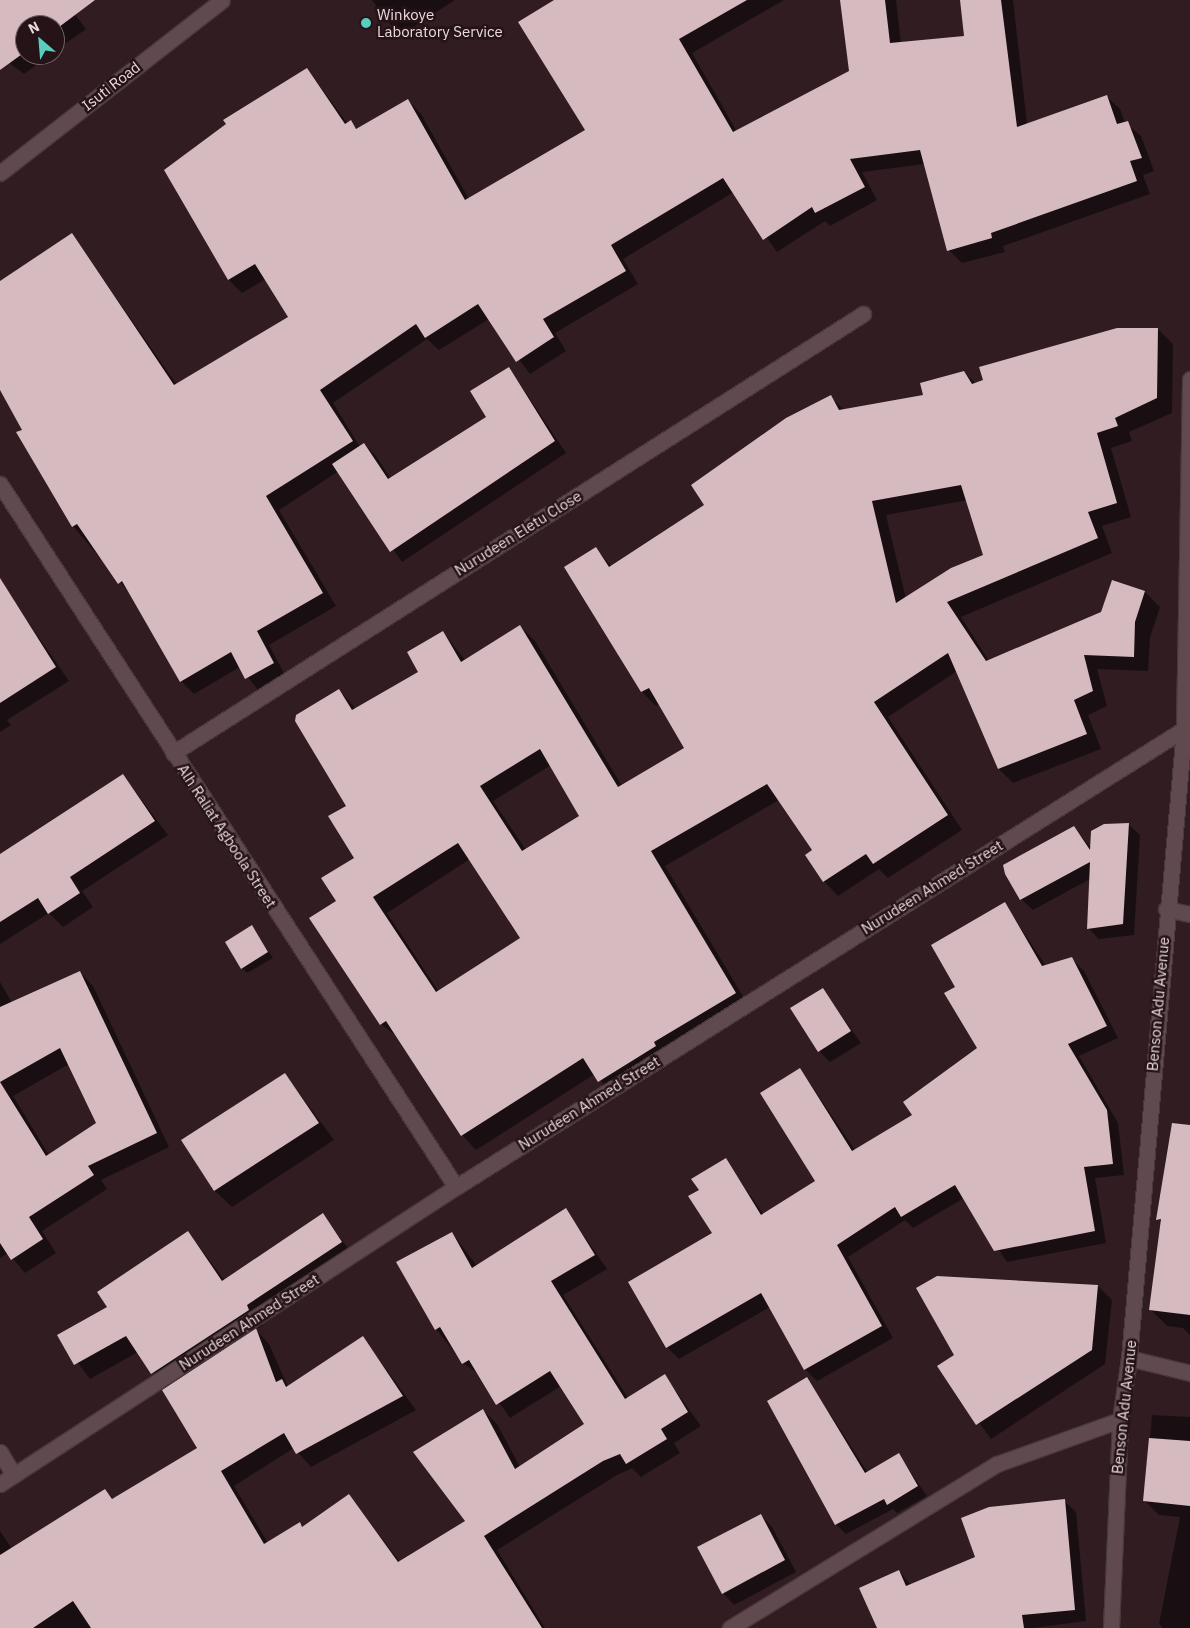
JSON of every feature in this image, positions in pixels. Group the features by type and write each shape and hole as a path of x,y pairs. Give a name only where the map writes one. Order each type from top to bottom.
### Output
{"street":[{"name":"Isuti Road","path":"0,173 222,0"},
{"name":"Nurudeen Eletu Close","path":"173,753 863,314"},
{"name":"Benson Adu Avenue","path":"1111,1628 1120,1420 1130,1358 1166,909 1184,729 1190,379"},
{"name":"Alh Raliat Agboola Street","path":"0,484 456,1187"},
{"name":"Nurudeen Ahmed Street","path":"0,1484 456,1187 1184,729"},
{"path":"1166,909 1190,914"},
{"path":"1130,1358 1190,1373"},
{"path":"730,1628 996,1464 1120,1420"},
{"path":"0,1452 14,1475"}],"building":[{"path":"0,0 95,0 65,22 65,15 15,15 15,59 0,70"},
{"path":"554,0 747,0 679,39 733,132 849,71 840,0 885,0 890,43 964,36 960,0 1001,0 1017,127 1107,95 1117,124 1128,121 1142,158 1130,161 1137,181 991,233 992,238 947,251 920,150 850,159 865,187 815,213 812,207 763,240 723,178 611,245 626,271 543,319 554,337 516,362 478,304 425,338 416,324 320,390 353,441 266,496 323,593 257,631 274,663 245,679 231,652 180,682 122,581 118,584 77,524 72,527 16,432 22,430 0,390 0,281 72,233 174,385 288,317 255,264 228,280 164,170 226,124 223,120 307,68 345,124 351,120 356,129 408,99 465,200 585,130 518,22"},
{"path":"1117,328 1158,328 1157,398 1115,418 1118,426 1097,433 1117,503 1088,512 1098,538 947,602 986,661 1101,612 1112,580 1145,591 1135,622 1134,657 1084,655 1093,691 1074,700 1087,734 998,769 948,653 874,702 948,815 873,864 866,854 823,882 805,855 812,850 767,784 651,851 736,993 654,1042 656,1046 598,1082 583,1058 461,1136 386,1021 380,1025 309,918 336,901 321,878 354,858 328,816 346,806 295,721 296,715 339,689 352,710 418,672 407,652 443,631 461,662 520,625 618,787 684,748 649,688 641,692 564,567 596,547 609,567 704,505 691,485 786,418 831,395 839,410 923,395 920,383 964,371 972,384 983,380 979,367","holes":["961,485 983,555 951,568 896,603 872,501","540,749 579,816 522,851 480,786","458,843 520,938 436,992 373,897"]},
{"path":"509,367 555,441 390,552 332,464 364,443 388,479 486,417 470,391"},
{"path":"0,578 56,667 0,703"},
{"path":"123,774 155,821 70,877 80,893 48,914 38,898 0,922 0,854"},
{"path":"1129,823 1123,924 1087,929 1090,862 1020,900 1005,874 1003,865 1074,826 1090,850 1091,831 1104,824"},
{"path":"1005,902 1042,966 1072,957 1107,1026 1068,1044 1107,1110 1113,1164 1084,1167 1095,1231 994,1251 955,1185 901,1217 895,1207 837,1245 882,1326 804,1370 761,1293 666,1348 628,1282 712,1233 688,1196 699,1190 691,1179 726,1158 761,1215 815,1181 760,1093 800,1068 852,1151 912,1115 903,1102 977,1048 944,993 955,987 931,945"},
{"path":"252,925 268,952 241,969 225,942"},
{"path":"80,971 157,1133 88,1166 94,1175 29,1217 43,1239 11,1260 0,1243 0,1082 0,1007","holes":["60,1048 96,1123 46,1156 0,1082"]},
{"path":"823,988 851,1031 818,1052 790,1008"},
{"path":"285,1073 319,1123 214,1191 181,1140"},
{"path":"1172,1123 1190,1125 1190,1315 1149,1310 1161,1219 1156,1220"},
{"path":"566,1208 595,1255 551,1281 625,1399 665,1374 688,1412 661,1429 667,1439 626,1464 620,1454 603,1461 484,1536 542,1628 91,1628 73,1601 33,1628 0,1628 0,1555 105,1489 112,1499 197,1448 162,1390 256,1328 276,1382 282,1379 286,1387 363,1336 403,1396 296,1454 284,1433 221,1471 264,1544 300,1522 302,1527 349,1494 398,1562 465,1521 413,1452 483,1409 515,1469 584,1424 550,1371 496,1405 469,1360 462,1364 440,1327 435,1330 396,1262 452,1232 472,1268"},
{"path":"323,1213 342,1242 247,1305 249,1310 151,1374 126,1336 74,1365 57,1335 107,1307 97,1292 188,1231 222,1281"},
{"path":"937,1276 1098,1285 1092,1350 976,1425 937,1366 954,1355 916,1288"},
{"path":"807,1377 865,1473 899,1453 918,1486 887,1505 884,1499 835,1525 767,1401"},
{"path":"1149,1438 1190,1441 1190,1506 1143,1501"},
{"path":"1065,1499 1075,1610 1022,1615 1024,1628 877,1628 859,1588 899,1570 906,1586 975,1557 961,1518 989,1507"},
{"path":"761,1514 785,1560 722,1594 697,1547"}],"place":[{"name":"Winkoye Laboratory Service","path":"366,23"}]}
